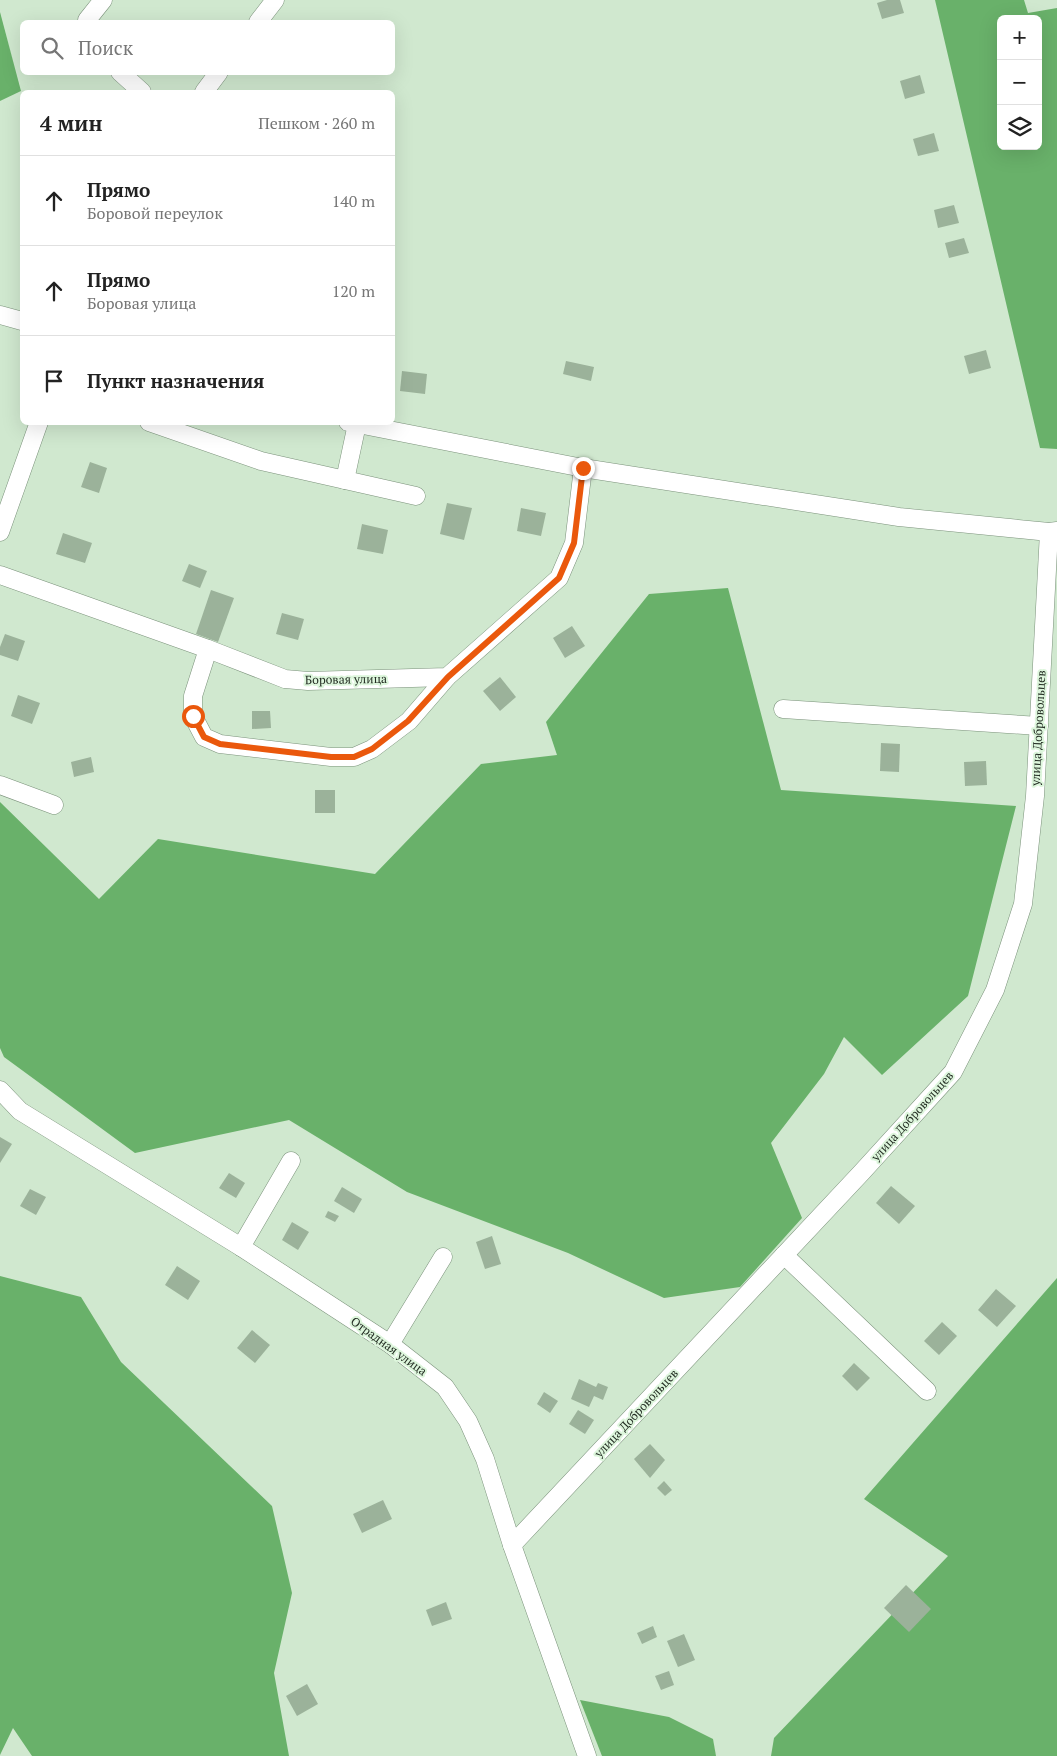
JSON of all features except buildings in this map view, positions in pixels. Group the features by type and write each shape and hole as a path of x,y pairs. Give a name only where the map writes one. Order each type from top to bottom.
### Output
{"street":[{"path":"88,20 102,0"},
{"path":"260,20 275,0"},
{"path":"123,75 140,90"},
{"path":"206,90 217,75"},
{"path":"0,315 20,320"},
{"path":"0,532 39,425"},
{"path":"158,425 261,461 416,496"},
{"path":"345,480 352,425"},
{"path":"362,425 583,468 899,517 1053,531"},
{"path":"208,649 193,696 193,716 204,737 220,744 331,757 354,757 372,749 408,721 448,677 559,578 574,543 583,468"},
{"name":"улица Добровольцев","path":"512,1545 953,1072 995,990 1023,904 1035,796 1038,726 1053,531"},
{"name":"Боровая улица","path":"0,575 208,649 285,679 308,681 448,677"},
{"path":"783,709 1038,726"},
{"path":"0,785 54,805"},
{"name":"Отрадная улица","path":"0,1090 20,1111 241,1247 390,1344 445,1387 468,1421 485,1460 512,1545 588,1756"},
{"path":"241,1247 291,1161"},
{"path":"784,1255 928,1391"},
{"path":"390,1344 443,1257"}],"green space":[{"path":"935,0 1024,0 1028,13 1057,8 1057,449 1040,448"},
{"path":"0,12 21,90 0,101"},
{"path":"728,588 781,790 1016,806 968,996 882,1075 844,1037 824,1074 771,1143 802,1218 740,1287 664,1298 568,1253 407,1192 289,1120 135,1153 4,1057 0,1048 0,802 99,899 158,839 375,874 481,764 557,755 546,722 649,594"},
{"path":"0,1276 81,1297 121,1362 272,1506 292,1593 274,1673 289,1756 32,1756 13,1728 0,1755"},
{"path":"1057,1278 1057,1756 771,1756 774,1738 948,1556 864,1499"},
{"path":"580,1700 669,1717 713,1739 716,1756 602,1756"}],"route":[{"path":"193,716 204,737 220,744 331,757 354,757 372,749 408,721 448,677 559,578 574,543 583,468"}]}
